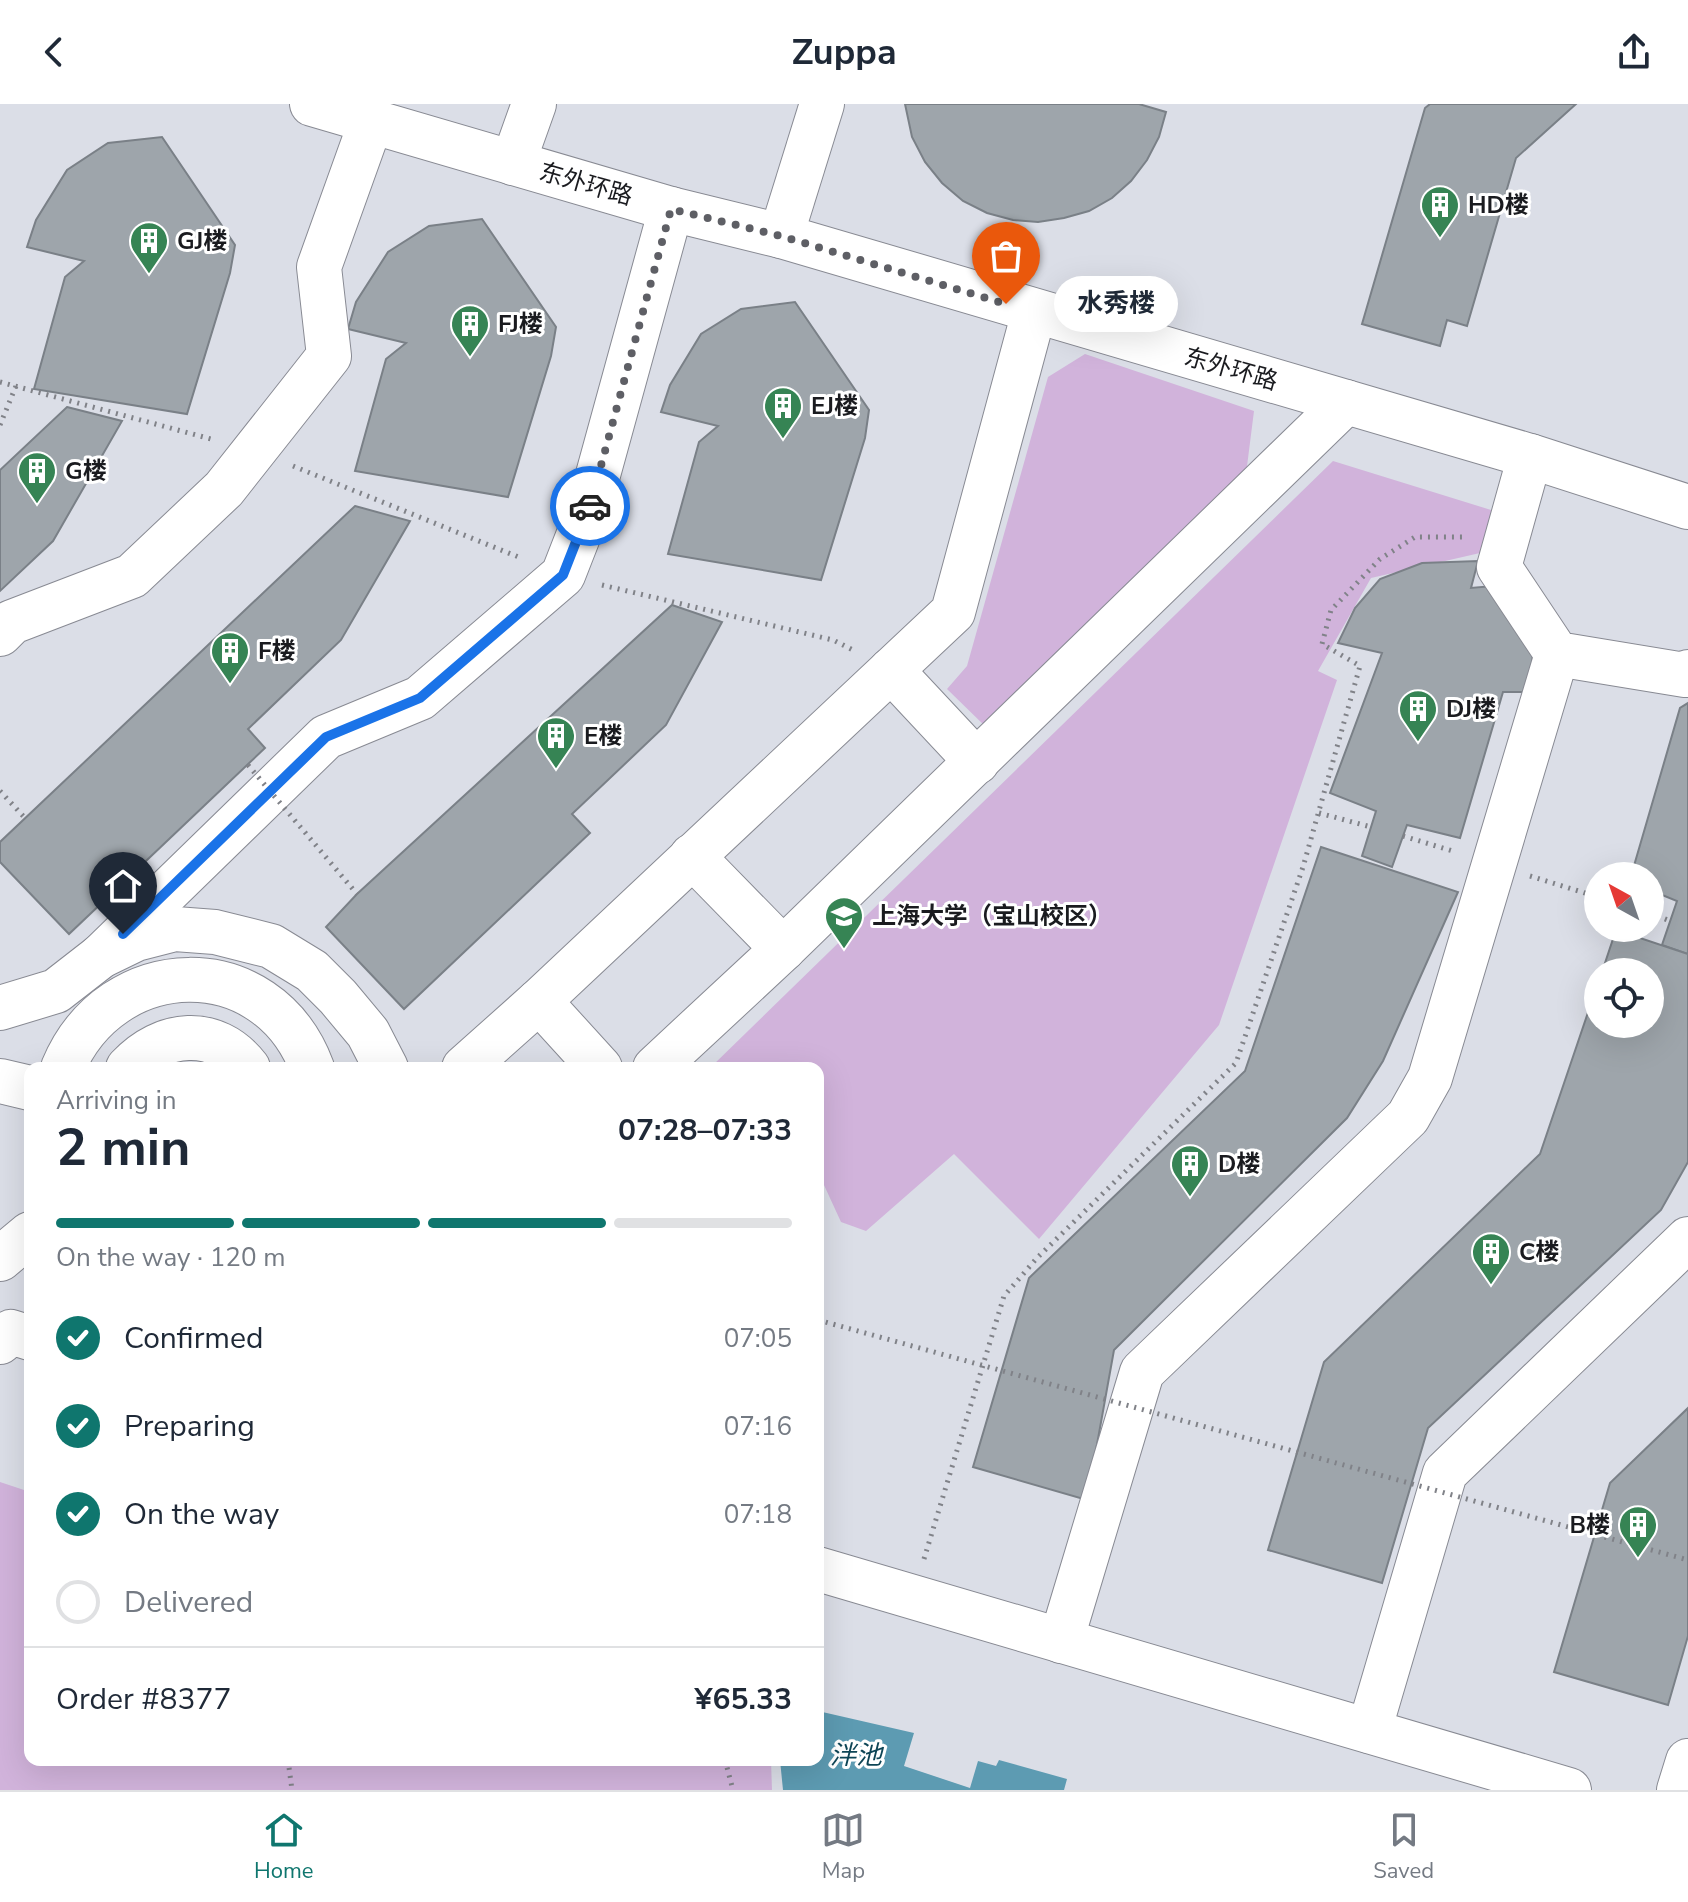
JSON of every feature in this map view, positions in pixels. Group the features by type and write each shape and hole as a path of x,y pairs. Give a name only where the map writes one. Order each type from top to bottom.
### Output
{"street":[{"name":"东外环路","path":"312,104 671,209 781,236 1530,456 1688,507"},
{"path":"513,163 534,104"},
{"path":"781,236 822,104"},
{"path":"0,634 12,622 132,576 224,489 329,356 319,267 371,122"},
{"path":"0,1008 56,991 91,964 326,737 420,698 563,575 588,511 671,209"},
{"path":"471,1062 953,612 1034,312"},
{"path":"661,1062 977,762 1346,402"},
{"path":"1530,456 1499,567 1557,654 1685,675 1688,672"},
{"path":"1061,1641 1142,1372 1408,1117 1430,1078 1557,654"},
{"path":"891,670 977,762"},
{"path":"692,856 783,949"},
{"path":"91,964 136,939 175,929 218,933 271,946 312,971 338,997 368,1033 383,1062"},
{"path":"210,982 218,933"},
{"path":"91,964 110,1006"},
{"path":"88,1062 68,1057 84,1030 123,996 157,984 174,980 228,986 274,1011 303,1051 338,997"},
{"path":"157,984 170,1040"},
{"path":"134,1062 159,1043 170,1040 202,1039 235,1057 256,999"},
{"path":"539,1001 595,1062"},
{"path":"0,1081 24,1087"},
{"path":"0,1259 24,1239"},
{"path":"1369,1731 1445,1473 1688,1239"},
{"path":"824,1571 1369,1731 1441,1772 1569,1790"},
{"path":"1679,1790 1688,1761"}],"path":[{"path":"0,382 254,451 563,575 833,640 891,670"},
{"path":"0,425 16,386"},
{"path":"912,1597 1004,1296 1037,1258 1236,1063 1303,867 1360,666 1322,644 1331,610 1380,559 1415,537 1467,537 1506,548"},
{"path":"248,765 357,894"},
{"path":"0,791 25,818"},
{"path":"1319,813 1371,827"},
{"path":"1664,919 1670,921"},
{"path":"824,1322 1688,1560"},
{"path":"289,1766 292,1790"},
{"path":"727,1766 733,1790"}],"shaded area":[{"path":"1085,354 1254,411 1245,482 988,729 947,689 967,666 1048,377"},
{"path":"1333,461 1504,514 1480,553 1371,578 1318,671 1337,680 1219,1025 1039,1239 954,1154 866,1231 841,1222 824,1185 824,1062 716,1062"},
{"path":"0,1482 24,1490 24,1766 771,1766 772,1790 0,1790"}],"water":[{"name":"泮池","path":"824,1712 914,1733 904,1766 970,1788 978,1761 996,1766 999,1760 1067,1779 1064,1790 783,1790 781,1766 824,1766"}],"building":[{"path":"905,104 1139,104 1166,112 1159,137 1147,160 1131,181 1112,198 1089,211 1038,222 987,213 963,201 942,183 925,162 912,137"},
{"name":"HD楼","path":"1430,104 1576,104 1516,158 1467,326 1447,320 1440,346 1362,324 1425,108"},
{"name":"GJ楼","path":"162,137 235,245 230,273 187,414 34,389 65,277 84,261 27,247 36,220 67,170 108,143"},
{"name":"FJ楼","path":"482,219 556,327 551,356 508,497 355,471 386,359 406,343 348,329 356,302 388,252 429,226"},
{"name":"EJ楼","path":"795,302 869,410 865,438 821,580 668,554 699,442 718,426 661,412 670,385 701,334 741,309"},
{"name":"G楼","path":"67,407 122,421 53,541 0,591 0,470"},
{"name":"F楼","path":"355,506 410,521 341,640 248,729 265,748 69,934 0,862 0,842"},
{"name":"DJ楼","path":"1478,561 1471,588 1493,586 1533,654 1529,692 1503,692 1460,838 1407,825 1392,867 1362,856 1376,811 1330,793 1382,653 1338,643 1355,608 1380,579 1422,563"},
{"name":"E楼","path":"672,605 722,622 666,725 572,814 590,833 404,1009 326,927 357,894"},
{"path":"1688,703 1688,954 1662,945 1677,901 1664,896 1664,862 1635,862 1680,708"},
{"name":"D楼","path":"1321,847 1458,892 1383,1061 1347,1118 1114,1350 1087,1500 973,1467 1029,1278 1245,1071"},
{"name":"C楼","path":"1612,942 1652,942 1688,954 1688,1162 1661,1210 1428,1428 1382,1583 1268,1550 1324,1362 1540,1154 1584,1024 1584,1038 1664,1038 1664,958 1607,958"},
{"name":"B楼","path":"1688,1408 1688,1636 1668,1705 1554,1672 1610,1483"}],"way so far":[{"path":"590,506 671,209 781,236 1006,304"}],"place":[{"name":"HD楼","path":"1440,239"},
{"name":"GJ楼","path":"149,275"},
{"name":"水秀楼","path":"1006,304"},
{"name":"FJ楼","path":"470,358"},
{"name":"EJ楼","path":"783,440"},
{"name":"G楼","path":"37,505"},
{"name":"F楼","path":"230,685"},
{"name":"DJ楼","path":"1418,743"},
{"name":"E楼","path":"556,770"},
{"name":"上海大学（宝山校区）","path":"844,950"},
{"name":"D楼","path":"1190,1198"},
{"name":"C楼","path":"1491,1286"},
{"name":"B楼","path":"1638,1559"}],"route":[{"path":"123,934 326,737 420,698 563,575 590,506"}]}
